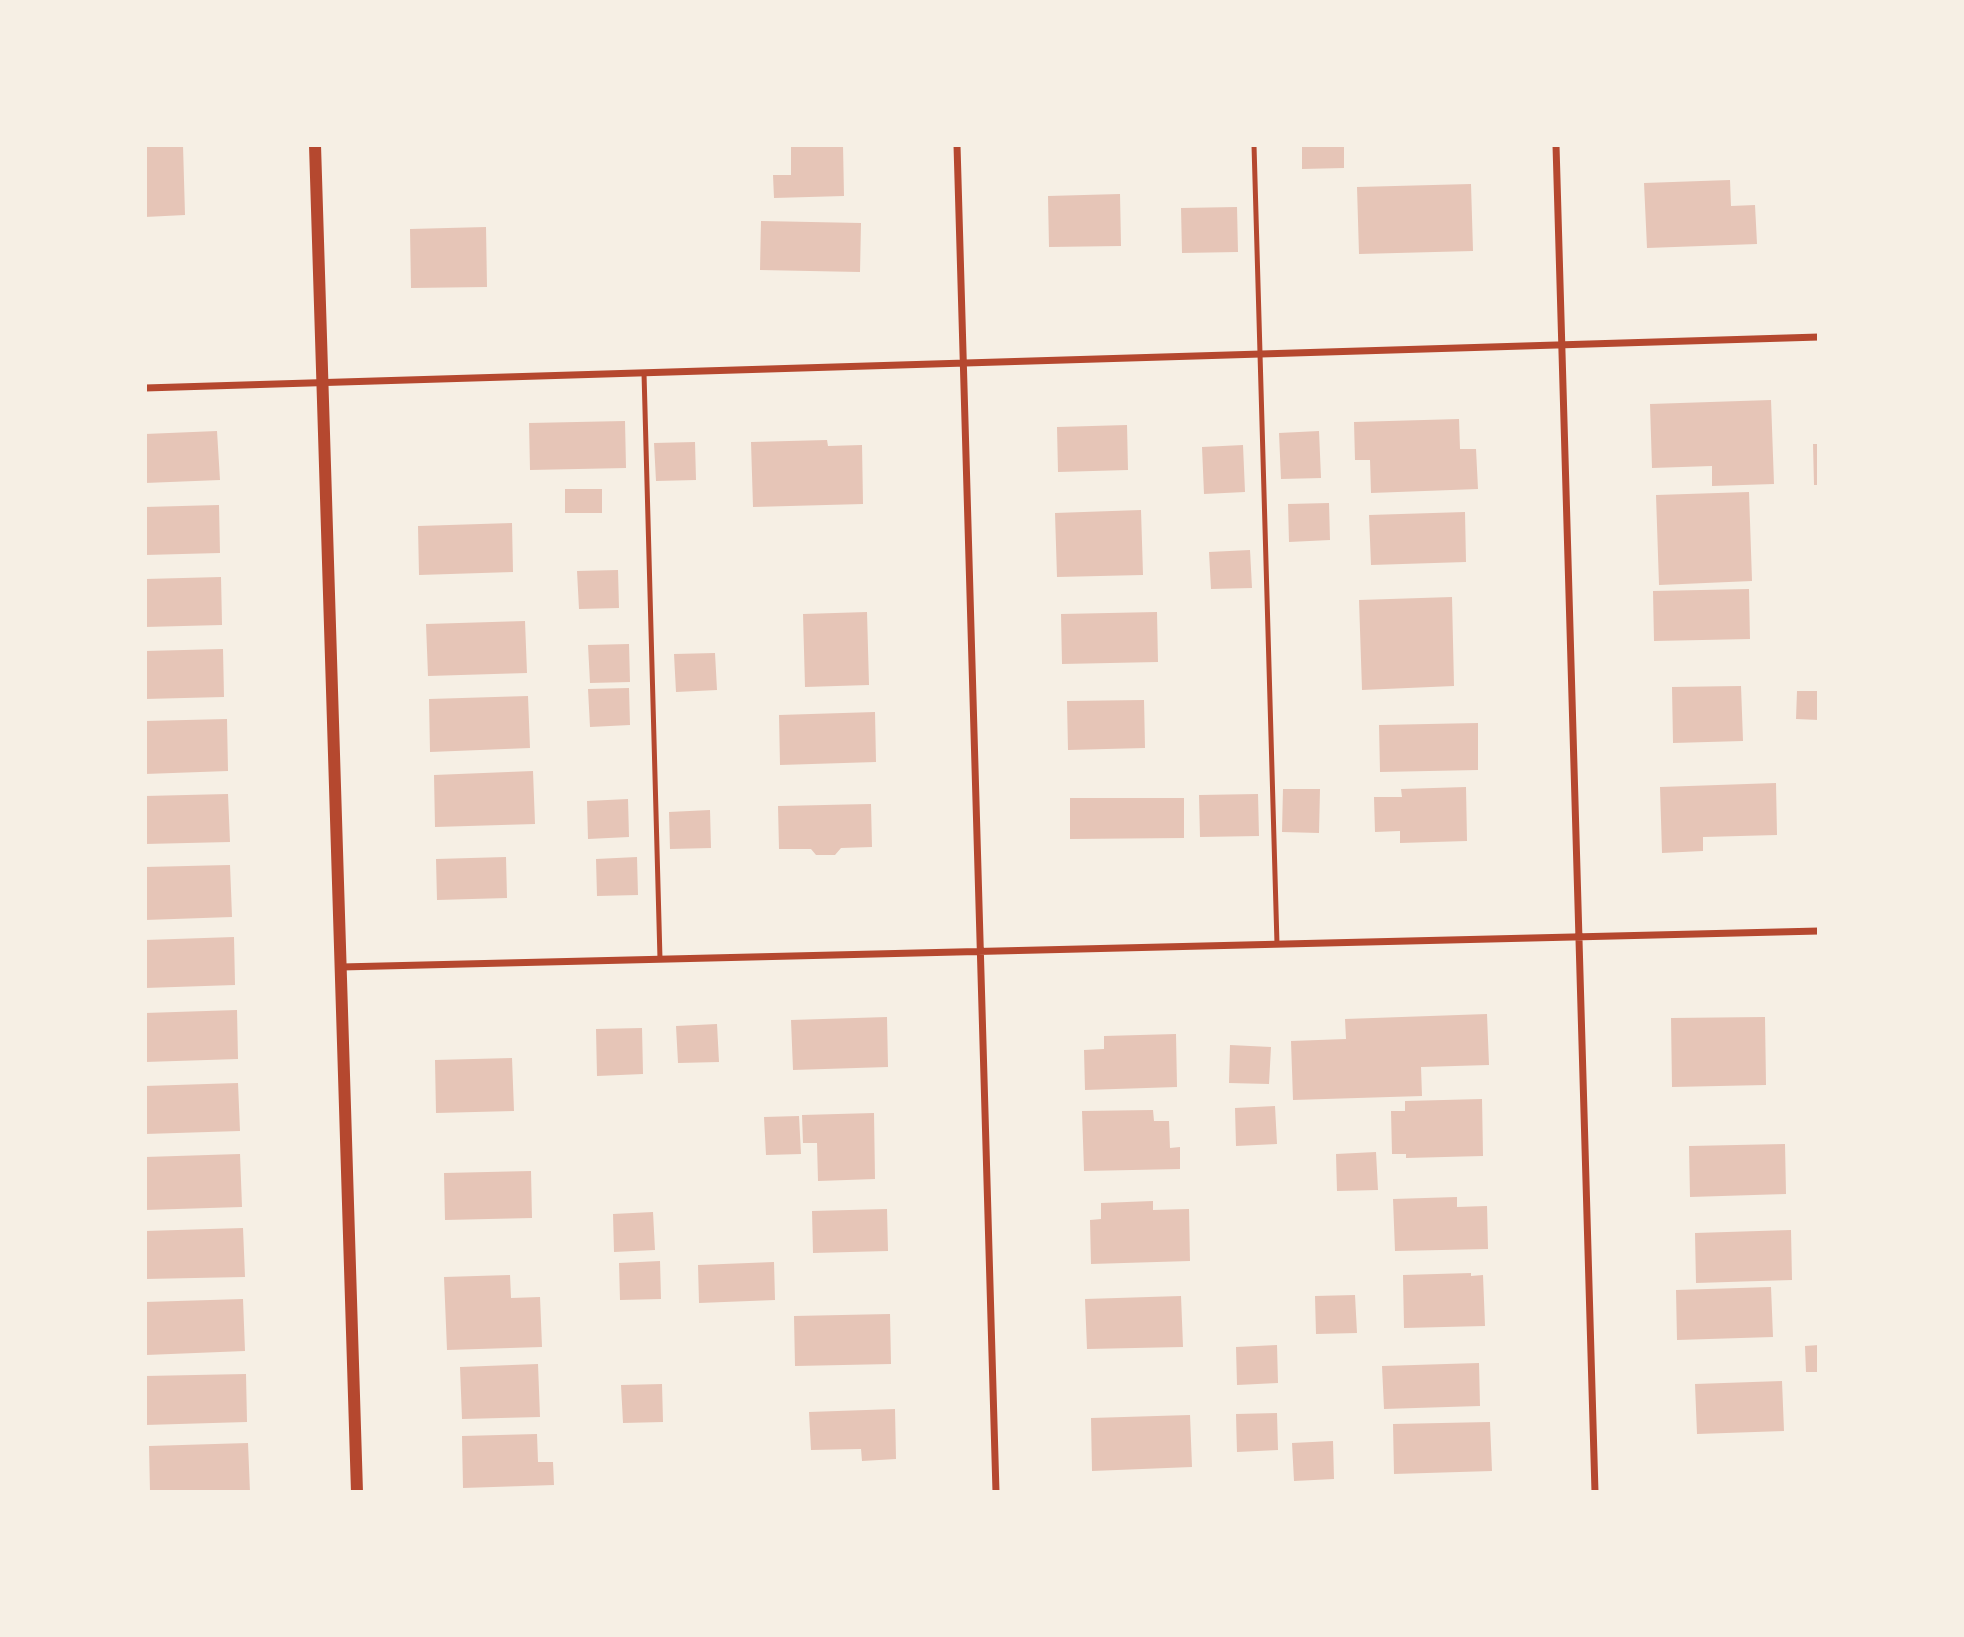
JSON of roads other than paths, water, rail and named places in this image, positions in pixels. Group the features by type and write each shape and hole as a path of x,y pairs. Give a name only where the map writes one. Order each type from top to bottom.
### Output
{"street":[{"path":"315,145 357,1492"},
{"path":"957,145 996,1492"},
{"path":"1556,145 1595,1492"},
{"path":"145,388 1819,337"},
{"path":"341,967 1819,931"}],"lane":[{"path":"1254,145 1277,944"},
{"path":"644,373 660,959"}]}
